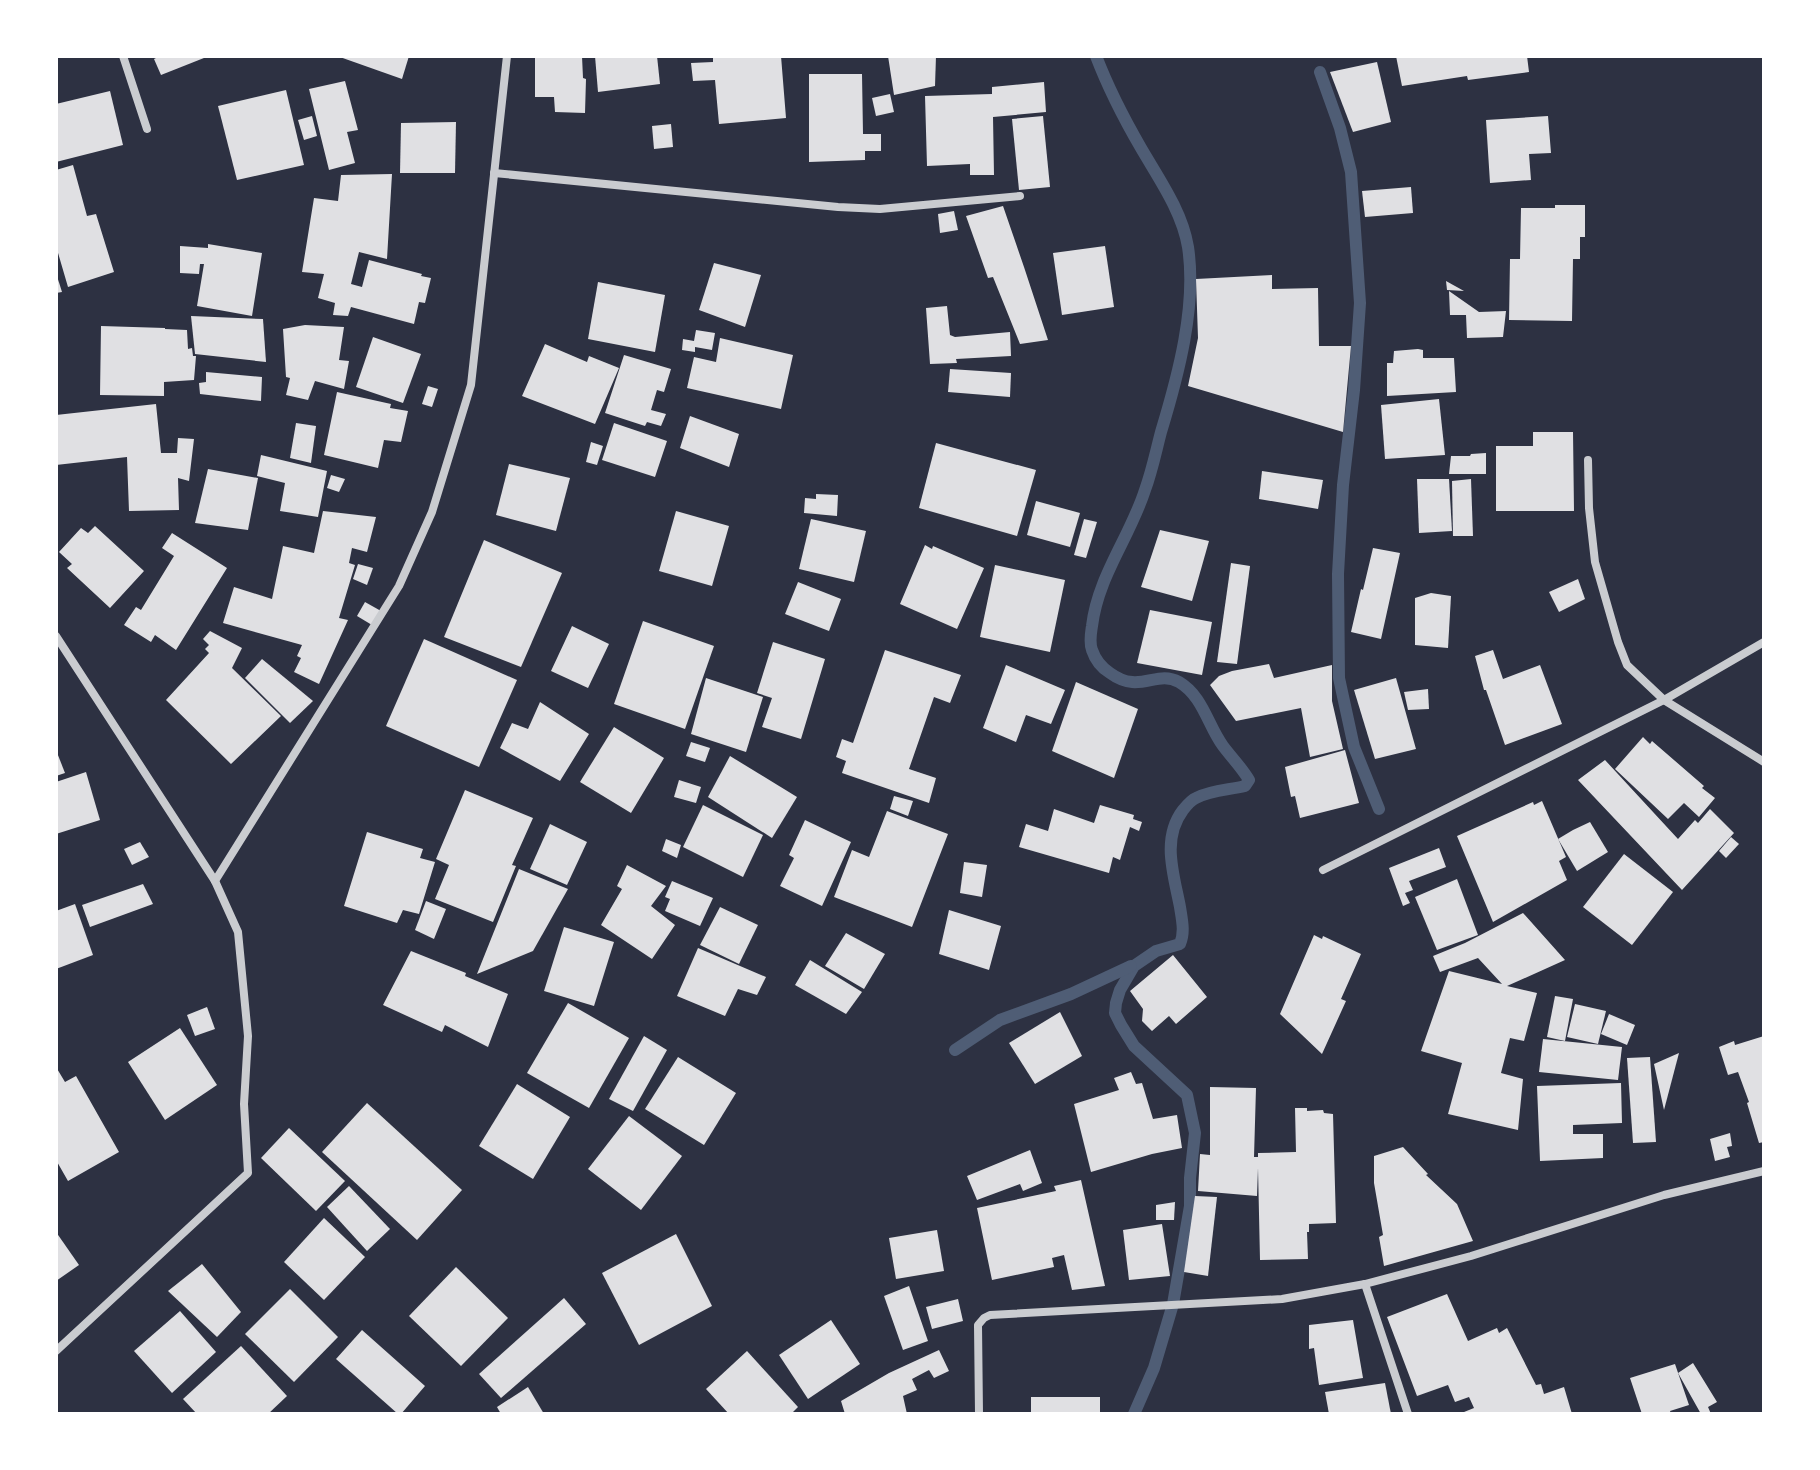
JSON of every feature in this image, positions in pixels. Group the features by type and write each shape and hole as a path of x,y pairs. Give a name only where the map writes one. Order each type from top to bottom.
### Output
{"street":[{"path":"123,56 147,129"},
{"path":"215,881 399,586 432,512 471,385 507,56"},
{"path":"494,173 880,209 1020,196"},
{"path":"1588,460 1595,562 1627,665 1664,700 1764,762"},
{"path":"56,636 215,881 238,932 248,1036 244,1104 248,1173 56,1351"},
{"path":"1323,870 1664,700 1764,642"},
{"path":"979,1414 978,1325 990,1315 1282,1299 1365,1284 1471,1256 1664,1195 1764,1171"},
{"path":"1365,1284 1408,1414"}],"building":[{"path":"160,56 209,56 161,75 154,59"},
{"path":"337,56 409,56 402,79"},
{"path":"535,56 582,56 583,78 586,79 585,113 555,112 554,97 535,97"},
{"path":"595,56 657,56 660,84 598,92"},
{"path":"713,56 781,56 786,118 719,124 715,80 693,81 691,63 713,62"},
{"path":"888,56 936,56 935,86 894,95"},
{"path":"1396,56 1527,56 1529,72 1468,80 1467,76 1402,86"},
{"path":"1377,62 1391,122 1353,132 1330,72"},
{"path":"809,74 862,74 863,134 881,134 881,151 865,151 865,160 809,162"},
{"path":"345,81 358,130 347,132 355,163 329,170 309,89"},
{"path":"1044,82 1046,112 993,117 994,175 970,175 970,164 927,166 925,96 992,94 992,87"},
{"path":"286,90 304,165 237,180 218,106"},
{"path":"110,91 123,145 56,162 56,104"},
{"path":"890,94 894,112 876,116 872,98"},
{"path":"312,116 317,136 304,140 298,120"},
{"path":"1043,116 1050,187 1019,190 1012,119"},
{"path":"1548,116 1551,153 1529,154 1531,180 1490,183 1486,120"},
{"path":"456,122 455,173 400,173 401,123"},
{"path":"671,124 673,147 654,149 652,126"},
{"path":"73,165 87,216 96,214 114,272 68,287 56,246 56,170"},
{"path":"392,174 387,259 359,252 351,284 362,287 369,260 431,278 425,303 419,302 414,324 351,307 348,316 333,315 335,303 318,298 324,274 302,272 314,198 338,201 341,175"},
{"path":"1411,187 1413,213 1365,217 1362,191"},
{"path":"1555,205 1585,205 1585,237 1580,237 1580,259 1573,259 1572,321 1509,320 1510,259 1520,259 1521,208 1555,208"},
{"path":"1003,206 1048,340 1020,344 993,277 988,278 966,216"},
{"path":"954,211 958,230 940,233 938,214"},
{"path":"208,244 262,253 252,316 197,306 204,264 200,264 199,274 180,273 180,246 208,248"},
{"path":"1105,246 1114,307 1062,315 1053,253"},
{"path":"714,263 761,275 745,327 699,310"},
{"path":"56,273 62,292 56,293"},
{"path":"1272,275 1272,289 1318,288 1319,346 1351,346 1343,432 1188,386 1198,338 1196,279"},
{"path":"1446,281 1464,291 1447,290"},
{"path":"598,282 665,295 655,352 588,339"},
{"path":"1449,291 1479,312 1506,311 1503,337 1467,338 1466,315 1450,315"},
{"path":"947,306 950,335 1010,332 1011,356 956,359 957,363 930,364 926,308"},
{"path":"191,316 263,319 266,362 195,354"},
{"path":"305,325 344,327 339,360 349,361 344,389 315,381 308,400 286,395 290,378 286,377 283,329"},
{"path":"101,326 187,330 188,349 192,348 193,356 196,356 194,380 164,382 164,396 100,395"},
{"path":"696,330 715,333 712,350 695,347 695,352 682,350 683,339 694,341"},
{"path":"373,337 421,354 403,403 356,387"},
{"path":"720,338 793,355 781,409 687,388 694,357 716,362"},
{"path":"545,344 587,362 589,356 619,368 595,424 522,396"},
{"path":"1423,350 1423,358 1454,358 1456,392 1387,396 1387,363 1393,363 1394,351"},
{"path":"624,355 671,369 664,392 657,390 651,410 666,414 661,426 647,422 645,426 605,413"},
{"path":"950,369 1011,373 1010,397 948,392"},
{"path":"206,372 262,377 261,401 200,394 199,383 206,382"},
{"path":"428,386 438,389 432,407 422,404"},
{"path":"337,392 408,411 401,442 384,440 378,468 324,455"},
{"path":"1439,399 1445,455 1385,459 1381,405"},
{"path":"156,404 161,453 177,453 178,438 194,439 189,481 178,478 179,510 129,511 127,457 56,465 56,415"},
{"path":"690,416 739,434 729,467 680,448"},
{"path":"296,423 316,426 311,463 290,458"},
{"path":"614,423 667,441 655,477 602,460"},
{"path":"1533,432 1573,432 1574,511 1496,511 1496,446 1533,446"},
{"path":"591,442 603,446 597,465 586,462"},
{"path":"936,443 1036,470 1017,536 919,508"},
{"path":"1486,453 1486,474 1449,474 1451,456"},
{"path":"261,455 327,471 318,517 280,511 285,483 257,476"},
{"path":"509,464 570,478 556,531 496,515"},
{"path":"208,469 258,478 248,530 195,523"},
{"path":"1262,471 1323,480 1318,509 1259,499"},
{"path":"331,475 345,479 339,492 327,488"},
{"path":"1417,479 1449,479 1452,531 1419,533"},
{"path":"1471,479 1473,536 1453,536 1452,481"},
{"path":"816,494 838,495 837,516 804,513 805,498 816,499"},
{"path":"1036,501 1080,513 1070,547 1027,535"},
{"path":"323,511 376,517 367,552 352,548 349,563 355,565 339,618 348,620 319,684 294,672 301,658 297,656 302,645 223,623 234,587 272,599 283,546 314,553"},
{"path":"676,511 729,526 712,586 659,571"},
{"path":"811,519 866,531 854,582 799,569"},
{"path":"1084,519 1097,522 1086,558 1074,555"},
{"path":"95,526 144,571 110,608 67,568 72,564 59,552 81,528 88,533"},
{"path":"1160,530 1209,541 1192,601 1141,587"},
{"path":"172,533 227,568 176,650 155,635 151,642 124,625 136,607 141,610 174,556 162,548"},
{"path":"484,540 562,573 521,667 444,637"},
{"path":"925,545 984,568 957,629 900,604"},
{"path":"1373,548 1400,553 1381,639 1351,632"},
{"path":"1231,563 1250,566 1237,664 1217,662"},
{"path":"358,564 373,568 367,585 353,579"},
{"path":"995,565 1065,580 1050,652 980,637"},
{"path":"1578,579 1585,599 1559,612 1549,592"},
{"path":"798,582 841,599 829,631 785,614"},
{"path":"1431,593 1451,596 1448,648 1415,645 1415,598"},
{"path":"365,602 381,611 372,625 357,616"},
{"path":"1150,610 1212,622 1202,675 1137,663"},
{"path":"643,621 714,646 685,729 614,704"},
{"path":"572,626 609,644 588,688 551,671"},
{"path":"210,631 242,648 232,668 281,716 231,764 166,700 209,653 205,649 209,645 203,639"},
{"path":"424,639 517,680 479,767 386,726"},
{"path":"773,642 825,659 801,739 762,727 772,698 757,693"},
{"path":"885,650 961,675 950,703 934,697 909,769 936,778 929,803 842,773 846,761 836,757 842,739 853,743"},
{"path":"1493,650 1503,679 1540,665 1562,724 1505,745 1475,656"},
{"path":"262,659 313,701 290,723 245,678"},
{"path":"1269,664 1274,678 1332,665 1332,701 1343,749 1310,757 1301,708 1236,721 1210,685 1219,676 1232,671"},
{"path":"1006,665 1065,690 1051,724 1026,715 1016,742 983,728"},
{"path":"706,678 763,697 746,752 691,734"},
{"path":"1396,678 1416,749 1375,759 1354,690"},
{"path":"1076,682 1138,709 1114,778 1052,751"},
{"path":"1428,689 1429,709 1408,710 1404,692"},
{"path":"540,702 589,734 560,781 500,748 512,723 528,729"},
{"path":"614,727 664,758 631,813 580,782"},
{"path":"1643,737 1650,744 1652,741 1715,798 1699,817 1684,803 1668,819 1615,769"},
{"path":"691,742 710,748 705,762 686,756"},
{"path":"56,750 65,773 56,776"},
{"path":"1345,750 1359,803 1300,818 1295,796 1291,797 1285,767"},
{"path":"730,756 797,797 772,838 708,797"},
{"path":"1605,760 1678,839 1710,809 1734,833 1682,890 1578,780"},
{"path":"86,772 100,820 56,834 56,782"},
{"path":"679,780 701,787 696,803 674,797"},
{"path":"465,790 533,818 512,865 516,866 493,922 435,899 449,865 436,859"},
{"path":"894,796 913,801 908,816 890,809"},
{"path":"1542,801 1566,857 1559,861 1567,880 1493,922 1457,836 1533,802 1534,805"},
{"path":"703,805 763,835 743,877 683,847"},
{"path":"1100,805 1134,815 1133,819 1142,822 1139,831 1130,827 1120,860 1113,857 1109,873 1019,847 1026,824 1048,831 1054,809 1094,823"},
{"path":"887,811 948,834 912,927 834,897 852,850 869,857"},
{"path":"805,820 851,842 822,906 780,886 794,858 789,855"},
{"path":"1590,822 1608,852 1577,871 1558,839"},
{"path":"550,824 587,842 567,885 530,869"},
{"path":"367,832 423,849 420,858 435,862 419,914 403,910 397,923 344,906"},
{"path":"1731,837 1739,844 1726,858 1719,851"},
{"path":"666,839 681,845 677,858 662,851"},
{"path":"140,842 149,857 132,865 124,849"},
{"path":"1439,848 1446,867 1409,881 1413,890 1405,893 1410,903 1403,906 1389,868"},
{"path":"1624,854 1673,892 1632,945 1583,907"},
{"path":"964,862 987,865 982,897 960,893"},
{"path":"627,865 666,886 651,906 675,925 652,959 601,925 622,889 617,886"},
{"path":"519,869 568,889 533,951 477,974"},
{"path":"1457,879 1478,935 1437,950 1415,897"},
{"path":"672,881 713,898 700,926 665,911 670,899 665,897"},
{"path":"143,884 153,904 90,927 82,905"},
{"path":"426,901 446,909 434,939 415,930"},
{"path":"75,904 93,955 56,969 56,911"},
{"path":"720,907 758,925 739,964 700,945"},
{"path":"949,910 1001,926 989,970 939,954"},
{"path":"1523,913 1565,960 1507,986 1537,993 1524,1041 1510,1038 1501,1073 1523,1079 1518,1130 1448,1114 1462,1063 1421,1051 1449,971 1502,984 1478,958 1440,972 1433,956"},
{"path":"564,927 614,942 594,1006 544,991"},
{"path":"846,933 885,954 864,989 825,966"},
{"path":"1314,935 1322,939 1323,936 1361,954 1341,999 1346,1001 1322,1054 1280,1014"},
{"path":"698,948 766,977 757,995 738,989 725,1016 677,996"},
{"path":"411,951 508,994 488,1047 445,1025 442,1032 383,1005"},
{"path":"1173,955 1207,997 1176,1024 1169,1016 1152,1031 1142,1021 1143,1009 1130,991"},
{"path":"810,960 862,992 846,1014 795,985"},
{"path":"1555,996 1573,999 1565,1041 1547,1037"},
{"path":"568,1003 629,1038 589,1108 527,1073"},
{"path":"1575,1004 1606,1011 1598,1044 1567,1037"},
{"path":"207,1007 215,1029 195,1036 187,1015"},
{"path":"1060,1012 1082,1056 1035,1084 1009,1043"},
{"path":"1609,1014 1635,1025 1627,1045 1601,1034"},
{"path":"180,1028 217,1085 165,1120 128,1062"},
{"path":"644,1036 667,1050 633,1111 609,1099"},
{"path":"1764,1036 1764,1142 1759,1143 1738,1072 1728,1075 1719,1047"},
{"path":"1543,1039 1622,1047 1618,1080 1539,1072"},
{"path":"1679,1053 1664,1110 1654,1064"},
{"path":"678,1057 736,1093 704,1145 645,1109"},
{"path":"1650,1057 1656,1142 1633,1143 1627,1058"},
{"path":"56,1067 65,1082 76,1076 119,1152 68,1181 56,1160"},
{"path":"1131,1072 1136,1084 1142,1083 1153,1119 1177,1115 1182,1148 1091,1172 1074,1104 1119,1090 1114,1078"},
{"path":"1621,1083 1622,1123 1573,1125 1573,1134 1603,1134 1603,1158 1540,1161 1537,1086"},
{"path":"517,1084 570,1117 533,1179 479,1146"},
{"path":"1210,1087 1256,1088 1254,1157 1258,1157 1258,1153 1296,1152 1295,1108 1333,1114 1336,1223 1309,1224 1308,1259 1260,1260 1258,1168 1257,1196 1198,1191 1200,1154 1210,1155"},
{"path":"367,1103 462,1190 417,1240 322,1152"},
{"path":"629,1116 682,1156 641,1210 588,1169"},
{"path":"289,1128 345,1181 316,1211 261,1158"},
{"path":"1730,1133 1732,1146 1727,1147 1730,1157 1715,1161 1710,1139"},
{"path":"1403,1147 1426,1175 1457,1204 1473,1241 1384,1266 1379,1237 1383,1235 1374,1183 1374,1156"},
{"path":"1030,1150 1042,1183 1023,1191 1020,1184 977,1200 967,1176"},
{"path":"1081,1180 1105,1286 1072,1290 1064,1255 1052,1258 1054,1267 992,1280 977,1208 1056,1191 1054,1186"},
{"path":"349,1186 390,1229 367,1251 327,1207"},
{"path":"1195,1196 1217,1197 1208,1276 1184,1272"},
{"path":"1175,1202 1174,1220 1156,1220 1156,1205"},
{"path":"324,1218 365,1257 324,1300 284,1262"},
{"path":"1162,1224 1170,1276 1129,1280 1123,1230"},
{"path":"937,1230 944,1271 896,1279 889,1238"},
{"path":"56,1232 79,1265 56,1281"},
{"path":"676,1234 712,1306 639,1345 602,1273"},
{"path":"202,1264 241,1312 217,1337 168,1291"},
{"path":"456,1267 508,1318 461,1366 409,1316"},
{"path":"909,1286 928,1341 903,1350 884,1296"},
{"path":"290,1289 338,1337 294,1382 245,1334"},
{"path":"1447,1294 1468,1341 1497,1328 1499,1333 1507,1328 1536,1385 1541,1384 1544,1394 1564,1387 1572,1414 1459,1414 1474,1408 1469,1397 1455,1402 1448,1385 1417,1396 1387,1317"},
{"path":"564,1298 586,1324 501,1398 479,1374"},
{"path":"958,1299 963,1321 932,1329 926,1307"},
{"path":"180,1311 216,1352 172,1393 134,1351"},
{"path":"831,1320 860,1364 808,1399 779,1355"},
{"path":"1353,1320 1363,1378 1319,1385 1314,1348 1309,1349 1309,1325"},
{"path":"362,1330 425,1386 401,1414 336,1359"},
{"path":"241,1346 287,1396 268,1414 197,1414 183,1399"},
{"path":"939,1350 949,1371 934,1378 929,1370 912,1379 917,1390 903,1396 907,1414 845,1414 841,1401 889,1373"},
{"path":"747,1351 798,1407 791,1414 729,1414 706,1389"},
{"path":"1693,1363 1717,1402 1708,1407 1711,1414 1701,1414 1678,1373"},
{"path":"1675,1364 1689,1405 1670,1411 1671,1414 1642,1414 1630,1378"},
{"path":"1385,1383 1391,1414 1329,1414 1325,1392"},
{"path":"528,1387 544,1414 501,1414 497,1407"},
{"path":"1031,1397 1100,1397 1100,1414 1031,1414"}],"waterway":[{"path":"1096,56 1122,114 1181,221 1188,247 1190,293 1184,341 1152,468 1139,507 1101,590 1095,608 1091,647 1102,666 1121,679 1130,682 1171,679 1187,688 1200,703 1223,746 1249,780 1245,786 1194,799 1176,821 1171,857 1182,939 1180,944 1156,951 1134,966 1116,1003 1115,1013 1134,1046 1187,1095 1195,1133 1190,1206 1173,1304 1154,1368 1134,1414"},
{"path":"1320,72 1340,128 1351,172 1360,303 1338,574 1339,678 1354,747 1379,809"},
{"path":"955,1050 1000,1020 1071,994 1131,966"}]}
